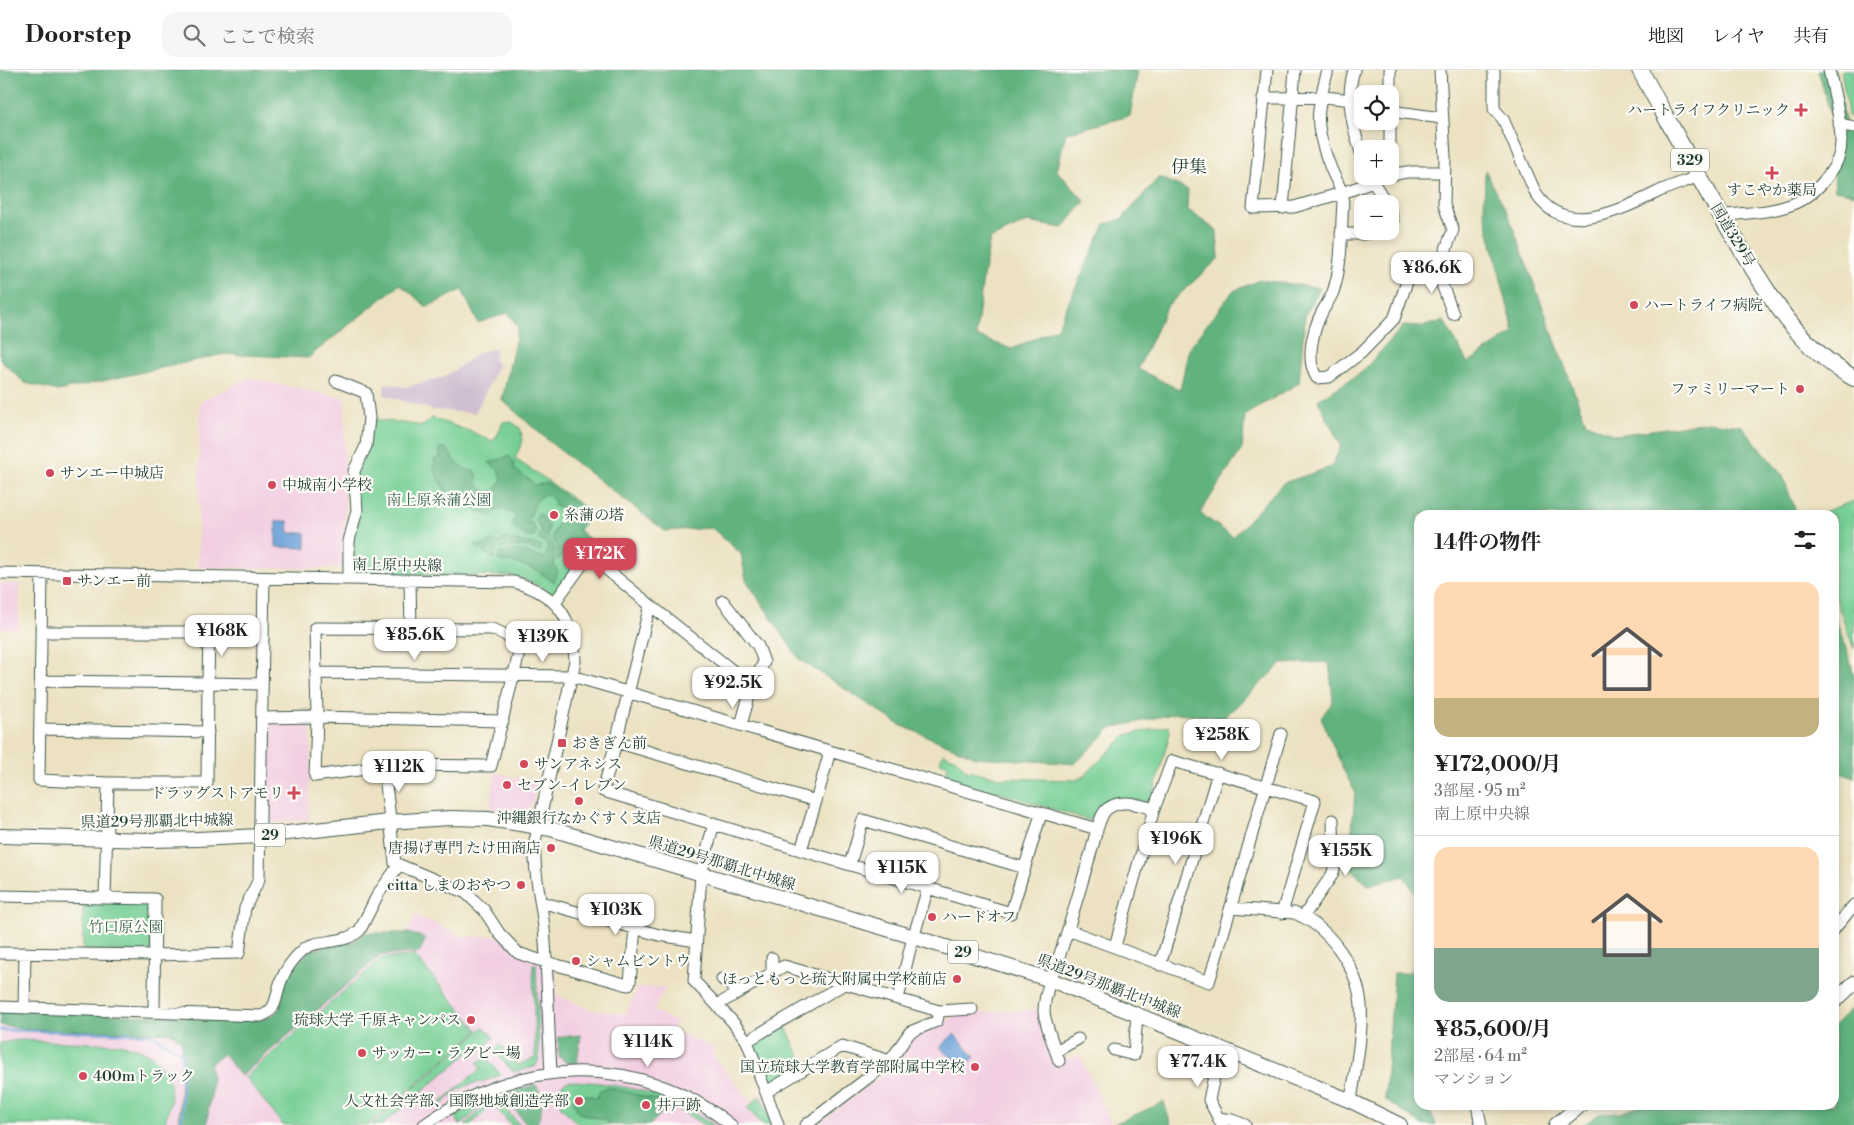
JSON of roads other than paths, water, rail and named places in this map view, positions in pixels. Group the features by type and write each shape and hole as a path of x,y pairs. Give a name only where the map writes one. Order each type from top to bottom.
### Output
{"highway":[{"name":"国道329号","path":"1640,70 1721,216 1751,265 1796,331 1825,360 1854,378"}],"main road":[{"name":"県道29号那覇北中城線","path":"0,836 151,840 260,836 435,818 496,820 538,827 566,833 1051,980 1351,1101 1375,1111 1400,1125"},
{"path":"1839,997 1854,983"},
{"path":"1556,1125 1575,1110"}],"street":[{"path":"1266,70 1253,208 1294,207 1342,193 1360,185"},
{"path":"1283,208 1295,70"},
{"path":"1328,70 1320,97 1318,130 1329,166 1342,193 1341,234 1338,278 1331,297 1321,313 1312,343 1312,365 1317,378 1329,377 1362,352 1394,319 1410,273 1439,268"},
{"path":"1354,70 1351,79 1350,99 1357,140"},
{"path":"1390,70 1390,85"},
{"path":"1440,70 1445,157 1444,205 1453,230 1439,268 1440,278 1453,314"},
{"path":"1494,70 1494,109 1502,120 1536,194 1544,205 1560,215 1582,218 1607,214 1641,202 1698,176"},
{"path":"1721,216 1777,210 1798,203 1818,190 1834,167 1841,143 1829,70"},
{"path":"1263,98 1292,99 1327,96 1354,100"},
{"path":"1399,112 1442,118"},
{"path":"1839,124 1854,127"},
{"path":"1399,173 1444,172"},
{"path":"1341,234 1354,234"},
{"path":"336,381 366,393 369,418 366,446 354,471 357,510 349,541 349,579"},
{"path":"555,602 589,555 752,686"},
{"name":"南上原中央線","path":"0,573 514,582 532,588 555,602 568,621 572,633 575,662 535,841 534,862 541,902 546,962 551,1072"},
{"path":"41,632 209,632 207,782 108,783 39,780 41,681 41,632 42,574"},
{"path":"0,953 154,955 239,953 245,908 259,879 264,578"},
{"path":"410,581 411,629"},
{"path":"722,601 758,646 764,662 752,686 741,725"},
{"path":"650,605 603,791 1011,913 1041,814"},
{"path":"315,628 411,629 492,629 501,632 513,640 517,646 519,654 491,766 394,766 315,776 317,717 315,628"},
{"path":"316,672 572,676 1097,829"},
{"path":"41,681 262,684"},
{"path":"262,718 317,717 503,721"},
{"path":"40,729 208,732"},
{"path":"1068,930 1209,982 1281,734"},
{"path":"616,742 816,801"},
{"path":"801,850 830,751"},
{"path":"1115,946 1154,809 1172,761 1315,801 1282,913"},
{"path":"384,767 395,863 466,893 484,910 499,933 518,953 628,985 630,982 635,928"},
{"path":"1160,965 1218,773"},
{"path":"105,898 108,783"},
{"path":"1078,1038 1057,1056 1044,1011 1048,987 1068,930 1097,829 1104,811 1116,804 1127,803 1154,809"},
{"path":"850,864 863,820 1025,868"},
{"path":"1303,917 1332,875 1334,869 1333,820"},
{"path":"714,823 701,874 694,981 747,1041 778,1125"},
{"path":"0,1007 261,1016 266,1014 275,1005 278,988 285,973 302,950 311,946 347,938 360,930 378,894 399,865"},
{"path":"898,999 928,888"},
{"path":"0,896 155,899 154,1012"},
{"path":"541,902 658,935 696,941"},
{"path":"1839,923 1854,905"},
{"path":"1231,908 1294,913 1321,928 1336,943 1352,974 1359,994 1362,1021 1351,1101"},
{"path":"24,1008 25,953"},
{"path":"772,958 772,973"},
{"path":"717,1005 784,966 939,1011 972,1008"},
{"path":"722,979 739,992"},
{"path":"747,1041 846,983"},
{"path":"806,1125 890,1061 910,1032 937,1021 939,1011"},
{"path":"1114,1050 1134,1055 1137,1014"},
{"path":"766,1092 842,1046 890,1061"},
{"path":"1220,1048 1209,1100 1220,1121 1232,1120 1245,1125"},
{"path":"424,1125 454,1104 482,1090 522,1078 551,1072 597,1072 648,1082 676,1092 696,1102 732,1125"},
{"path":"1478,1110 1481,1125"}],"water":[{"path":"276,521 288,521 289,533 306,533 306,548 276,547"},
{"path":"954,1034 975,1057 962,1069 940,1047"}],"waterway":[{"path":"0,1030 151,1034 182,1053 182,1125"}],"place":[{"name":"ハートライフクリニック","path":"1801,110"},
{"name":"すこやか薬局","path":"1772,173"},
{"name":"ハートライフ病院","path":"1634,305"},
{"name":"ファミリーマート","path":"1800,389"},
{"name":"サンエー中城店","path":"50,473"},
{"name":"中城南小学校","path":"272,485"},
{"name":"糸蒲の塔","path":"554,515"},
{"name":"サンエー前","path":"67,581"},
{"name":"おきぎん前","path":"562,743"},
{"name":"サンアネシス","path":"524,764"},
{"name":"セブン-イレブン","path":"507,785"},
{"name":"ドラッグストアモリ","path":"294,793"},
{"name":"沖縄銀行なかぐすく支店","path":"579,801"},
{"name":"唐揚げ専門 たけ田商店","path":"551,848"},
{"name":"citta しまのおやつ","path":"521,885"},
{"name":"ハードオフ","path":"932,917"},
{"name":"シャムビントウ","path":"576,961"},
{"name":"ほっともっと琉大附属中学校前店","path":"957,979"},
{"name":"琉球大学 千原キャンパス","path":"471,1020"},
{"name":"サッカー・ラグビー場","path":"362,1053"},
{"name":"国立琉球大学教育学部附属中学校","path":"975,1067"},
{"name":"400mトラック","path":"83,1076"},
{"name":"人文社会学部、国際地域創造学部","path":"579,1101"},
{"name":"井戸跡","path":"646,1105"}],"district":[{"name":"伊集","path":"1189,167"}],"park label":[{"name":"南上原糸蒲公園","path":"439,500"},
{"name":"竹口原公園","path":"126,927"}]}
